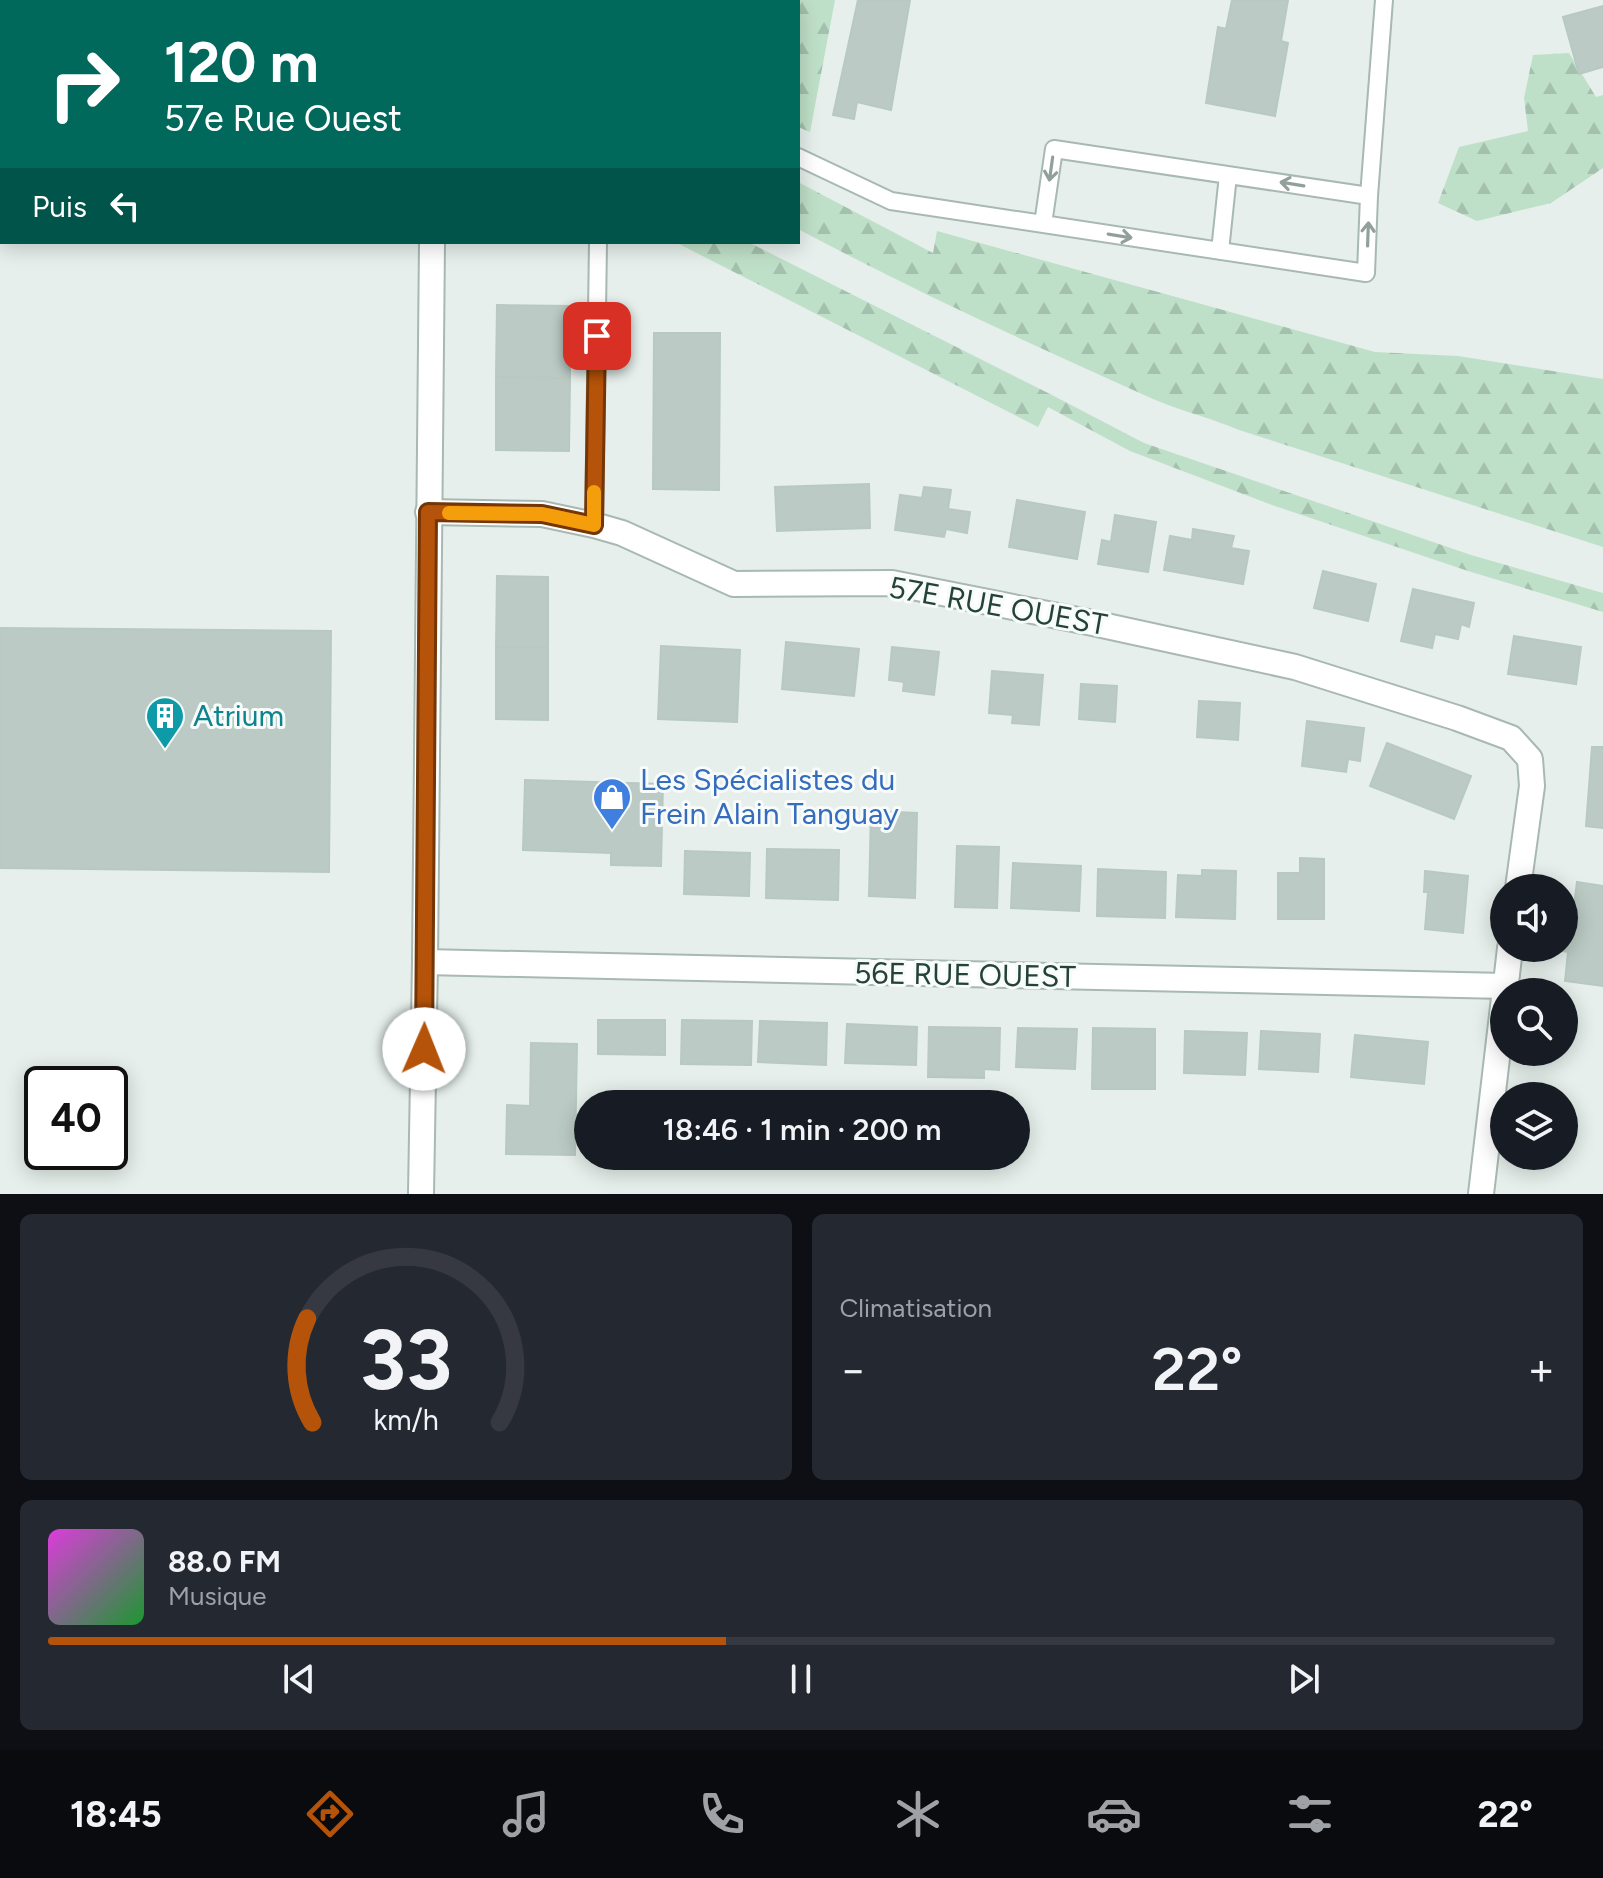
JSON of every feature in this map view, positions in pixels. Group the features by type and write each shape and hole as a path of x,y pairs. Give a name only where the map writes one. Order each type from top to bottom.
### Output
{"street":[{"path":"421,1194 432,244"},
{"name":"57E RUE OUEST","path":"428,512 542,514 594,525 622,533 734,584 892,583 1088,622 1295,667 1457,718 1511,738 1530,759 1532,786 1520,874"},
{"name":"56E RUE OUEST","path":"425,962 1490,992"},
{"path":"1481,1194 1496,1066"}],"lane":[{"path":"800,158 891,201 1366,273 1384,0"},
{"path":"1043,224 1054,149 1369,196"},
{"path":"1220,251 1228,175"},
{"path":"594,525 598,244"}],"green space":[{"path":"800,0 835,0 810,132 800,128"},
{"path":"1569,53 1596,97 1603,95 1603,168 1551,203 1477,221 1438,203 1459,147 1528,131 1524,98 1533,55"},
{"path":"800,183 933,253 937,231 1375,352 1458,356 1603,379 1603,547 1164,403 1019,338 800,230"},
{"path":"679,244 752,244 1144,443 1471,555 1603,593 1603,612 1468,571 1272,505 1130,451 1048,407 1038,427"}],"building":[{"path":"858,0 910,0 891,110 857,102 854,119 833,115"},
{"path":"1232,0 1288,0 1281,41 1288,43 1275,116 1206,103 1218,27 1226,29"},
{"path":"1603,6 1603,67 1579,74 1563,17"},
{"path":"497,305 570,306 570,378 496,377"},
{"path":"654,333 720,333 719,490 653,489"},
{"path":"496,377 570,378 569,451 496,450"},
{"path":"869,484 870,528 777,531 775,487"},
{"path":"924,487 951,490 948,509 970,512 967,533 946,529 944,537 895,530 900,495 922,498"},
{"path":"1017,500 1085,512 1077,559 1009,547"},
{"path":"1115,515 1156,522 1148,572 1098,564 1102,540 1111,542"},
{"path":"1193,529 1234,536 1231,548 1249,551 1243,584 1164,570 1170,536 1192,540"},
{"path":"1323,571 1376,584 1368,621 1314,608"},
{"path":"497,576 548,577 548,647 496,647"},
{"path":"1413,589 1474,603 1469,627 1461,624 1458,639 1435,634 1432,648 1401,641"},
{"name":"Atrium","path":"0,628 331,631 329,872 0,868"},
{"path":"1514,636 1581,647 1576,684 1508,674"},
{"path":"786,642 859,649 854,696 782,689"},
{"path":"661,646 740,650 737,722 658,719"},
{"path":"496,647 548,647 548,720 496,719"},
{"path":"892,647 939,652 934,695 903,691 904,682 889,680"},
{"path":"992,671 1043,675 1039,725 1012,723 1013,715 989,713"},
{"path":"1081,684 1117,686 1115,722 1079,719"},
{"path":"1199,701 1240,703 1238,740 1197,737"},
{"path":"1307,721 1364,728 1360,761 1348,759 1346,772 1302,766"},
{"path":"1387,743 1471,776 1454,819 1370,786"},
{"path":"1592,747 1603,747 1603,828 1586,826"},
{"path":"525,780 663,784 661,866 611,865 611,853 523,850"},
{"path":"871,811 917,813 915,898 869,896"},
{"path":"957,846 999,847 997,908 955,907"},
{"path":"767,849 839,850 838,900 766,898"},
{"path":"685,851 750,853 749,896 684,894"},
{"path":"1300,858 1324,859 1324,919 1278,919 1278,873 1300,873"},
{"path":"1013,863 1081,866 1079,911 1011,908"},
{"path":"1098,869 1166,872 1165,918 1097,916"},
{"path":"1202,870 1236,871 1235,919 1176,917 1178,875 1202,876"},
{"path":"1425,871 1468,876 1463,933 1425,929 1428,892 1424,892"},
{"path":"1578,882 1603,886 1603,986 1578,983 1578,978 1565,978 1567,962 1578,962"},
{"path":"598,1020 665,1020 665,1055 598,1054"},
{"path":"682,1020 752,1021 751,1065 681,1064"},
{"path":"760,1021 827,1023 826,1065 758,1062"},
{"path":"847,1024 917,1027 916,1065 845,1063"},
{"path":"929,1027 1000,1028 999,1070 984,1069 984,1078 928,1077"},
{"path":"1018,1028 1077,1029 1075,1069 1016,1067"},
{"path":"1093,1028 1155,1029 1155,1089 1092,1089"},
{"path":"1185,1031 1247,1033 1245,1075 1184,1073"},
{"path":"1261,1031 1320,1034 1318,1072 1259,1069"},
{"path":"1355,1035 1428,1042 1424,1084 1351,1077"},
{"path":"531,1043 577,1044 574,1155 506,1154 507,1105 530,1106"}],"slow traffic":[{"path":"449,513 542,514 594,525 594,492"}],"place":[{"name":"Atrium","path":"165,750"},
{"name":"Les Spécialistes du Frein Alain Tanguay","path":"612,831"}],"route":[{"path":"424,1049 428,512 542,514 594,525 597,336"}]}
